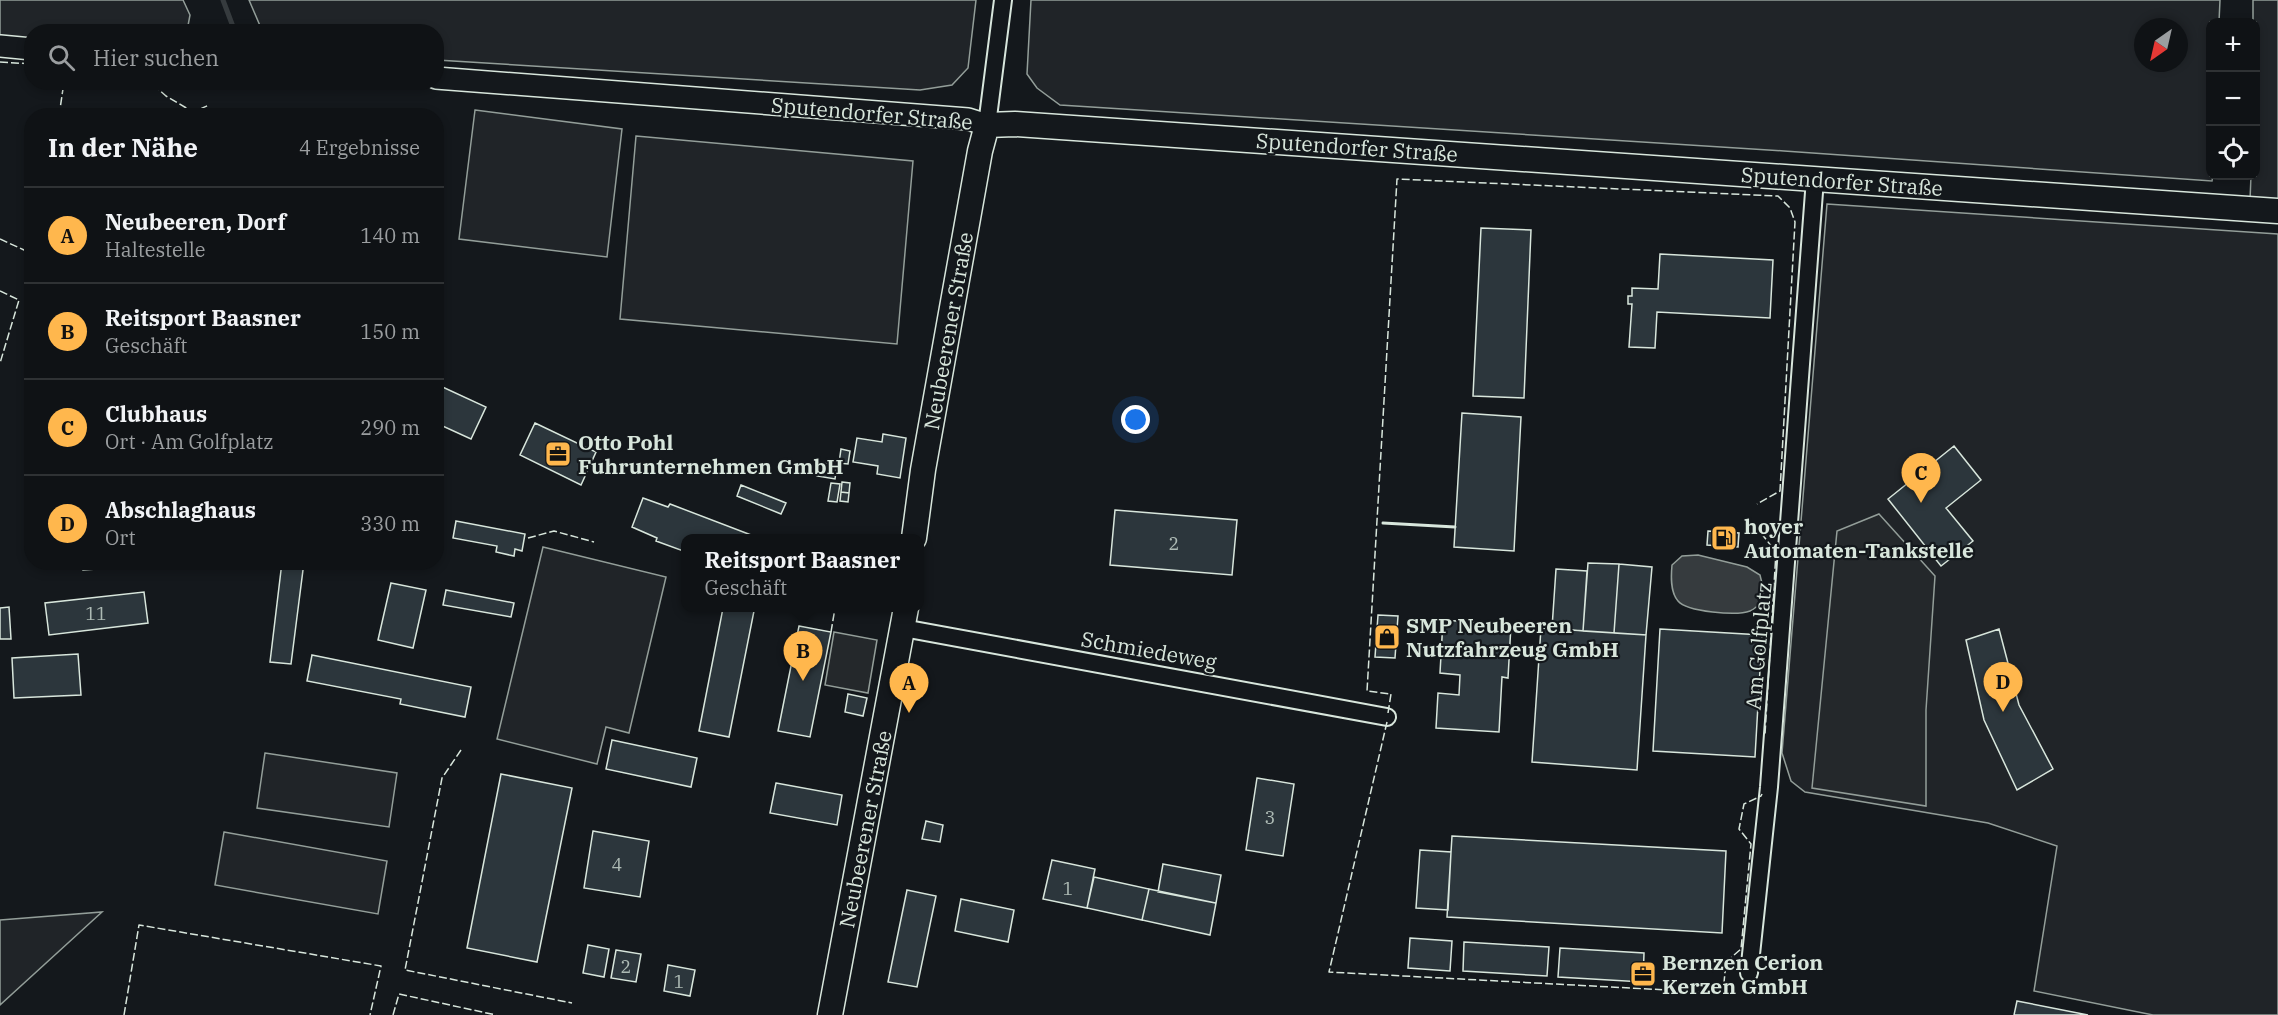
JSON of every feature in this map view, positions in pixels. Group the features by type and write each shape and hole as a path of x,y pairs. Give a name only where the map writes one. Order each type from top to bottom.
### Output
{"main road":[{"name":"Sputendorfer Straße","path":"987,125 1015,124 2278,211"},
{"name":"Neubeerener Straße","path":"915,534 923,470 980,151 987,125"},
{"name":"Neubeerener Straße","path":"830,1015 904,618"}],"street":[{"path":"987,125 1003,0"},
{"path":"0,46 24,48"},
{"name":"Sputendorfer Straße","path":"444,79 968,119 987,125"},
{"name":"Am Golfplatz","path":"1749,973 1769,787 1815,179"},
{"name":"Schmiedeweg","path":"904,618 1388,717"}],"shaded area":[{"path":"0,0 183,0 190,15 188,24 24,24 24,40 0,38"},
{"path":"249,0 976,0 968,68 952,85 920,90 444,60 444,24 259,24"},
{"path":"1031,0 2220,0 2219,18 2206,18 2206,180 2212,181 1060,105 1037,88 1027,74"},
{"path":"2253,0 2278,0 2278,202 2250,200 2251,180 2260,180 2260,18 2253,18"},
{"path":"475,110 622,129 607,257 459,239"},
{"path":"636,136 913,161 897,344 620,319"},
{"path":"1827,204 2278,234 2278,1015 2153,1015 2034,991 2057,846 1988,823 1805,792 1791,781 1782,753"},
{"path":"1879,514 1935,576 1926,710 1926,806 1812,788 1837,531"},
{"path":"543,547 666,577 629,733 606,727 597,764 497,739"},
{"path":"1698,555 1747,567 1760,575 1763,585 1761,602 1750,611 1735,613 1712,612 1683,605 1675,597 1672,589 1672,565 1682,556"},
{"path":"834,632 877,640 868,693 825,685"},
{"path":"265,753 397,773 389,827 257,808"},
{"path":"224,832 387,861 378,914 215,885"},
{"path":"102,912 0,1005 0,920"}],"building":[{"path":"1481,228 1531,230 1524,398 1473,396"},
{"path":"1660,254 1773,260 1770,318 1657,312 1655,348 1629,347 1632,304 1628,304 1628,296 1632,296 1632,288 1658,289"},
{"path":"444,388 486,407 471,439 444,427"},
{"path":"1462,413 1521,417 1514,551 1454,547"},
{"name":"Otto Pohl Fuhrunternehmen GmbH","path":"535,423 596,452 581,485 520,455"},
{"path":"883,434 906,438 900,478 877,474 878,466 853,462 857,438 882,442"},
{"path":"1954,446 1981,480 1946,508 1973,541 1941,566 1888,499"},
{"path":"841,449 850,451 848,464 839,463"},
{"path":"820,462 837,465 835,479 817,476"},
{"path":"842,482 850,483 849,493 841,492"},
{"path":"831,483 840,484 837,502 828,501"},
{"path":"741,485 786,503 781,514 737,496"},
{"path":"841,492 849,493 848,502 840,501"},
{"path":"643,498 668,507 670,504 749,534 681,534 681,550 656,541 657,538 632,527"},
{"path":"1115,510 1237,520 1232,575 1110,565"},
{"path":"456,521 525,534 522,551 515,549 514,556 496,552 497,546 453,538"},
{"path":"1708,531 1739,533 1738,547 1707,545"},
{"path":"1588,563 1619,564 1614,633 1583,631"},
{"path":"1619,564 1652,567 1646,635 1614,633"},
{"path":"1556,569 1587,571 1583,631 1552,628"},
{"path":"281,570 303,570 291,664 270,662"},
{"path":"391,583 426,590 413,648 378,640"},
{"path":"446,590 514,603 511,617 443,605"},
{"path":"144,592 148,623 49,635 45,603"},
{"path":"9,607 11,639 0,639 0,608"},
{"path":"722,612 754,612 729,737 699,731"},
{"name":"SMP Neubeeren Nutzfahrzeug GmbH","path":"1378,615 1398,616 1395,658 1375,657"},
{"path":"1443,620 1511,625 1508,678 1502,677 1499,732 1436,728 1438,693 1459,695 1460,675 1440,673"},
{"path":"799,626 831,632 810,737 778,731"},
{"path":"1541,628 1646,635 1637,770 1532,762"},
{"path":"1660,629 1762,635 1755,757 1653,751"},
{"path":"1999,629 2019,705 2053,769 2017,790 1984,720 1966,640"},
{"path":"78,654 81,695 14,698 12,658"},
{"path":"312,655 471,687 465,717 400,704 401,699 307,681"},
{"path":"848,694 867,698 863,716 845,712"},
{"path":"612,740 697,758 691,787 606,769"},
{"path":"501,774 572,788 537,962 467,948"},
{"path":"1257,778 1294,784 1283,856 1246,850"},
{"path":"776,783 842,795 837,825 770,813"},
{"path":"926,821 943,825 940,842 922,839"},
{"path":"593,831 649,841 640,897 584,888"},
{"path":"1452,836 1726,851 1722,933 1447,917"},
{"path":"1420,850 1451,852 1448,910 1416,908"},
{"path":"1052,860 1095,869 1087,908 1043,899"},
{"path":"1163,864 1221,875 1216,903 1158,892"},
{"path":"1094,877 1149,889 1142,920 1087,908"},
{"path":"1149,889 1216,903 1210,935 1142,920"},
{"path":"907,890 936,896 917,987 888,982"},
{"path":"961,899 1014,910 1008,942 955,931"},
{"path":"1410,938 1452,941 1450,971 1408,968"},
{"path":"1464,942 1549,947 1547,976 1463,971"},
{"path":"588,945 609,949 604,977 583,973"},
{"path":"1560,948 1644,953 1643,982 1558,977"},
{"path":"616,950 641,954 636,982 611,978"},
{"path":"668,965 695,970 690,996 664,991"},
{"path":"2017,1001 2088,1015 2014,1015"}],"waterway":[{"path":"223,0 232,24"}],"fence":[{"path":"0,62 24,64"},
{"path":"60,108 63,90"},
{"path":"159,90 186,108"},
{"path":"202,108 209,105"},
{"path":"1388,713 1391,694 1367,691 1397,179 1778,196 1790,208 1795,222 1780,491 1757,504"},
{"path":"0,239 24,250"},
{"path":"0,291 19,300 0,363"},
{"path":"528,538 554,531 594,542"},
{"path":"1761,533 1776,552 1765,734"},
{"path":"831,632 834,612"},
{"path":"1387,722 1329,972 1723,993 1726,962 1741,949 1751,844 1739,829 1744,804 1762,794"},
{"path":"461,750 442,778 405,970 572,1003"},
{"path":"124,1015 139,925 381,966 370,1015"},
{"path":"393,1015 399,994 496,1015"}],"wall":[{"path":"1383,523 1455,527"}],"place":[{"name":"Otto Pohl Fuhrunternehmen GmbH","path":"558,454"},
{"name":"Clubhaus","path":"1921,503"},
{"name":"hoyer Automaten-Tankstelle","path":"1724,538"},
{"name":"SMP Neubeeren Nutzfahrzeug GmbH","path":"1387,637"},
{"name":"Reitsport Baasner","path":"803,681"},
{"name":"Abschlaghaus","path":"2003,712"},
{"name":"Neubeeren, Dorf","path":"909,713"},
{"name":"Bernzen Cerion Kerzen GmbH","path":"1643,974"}]}
